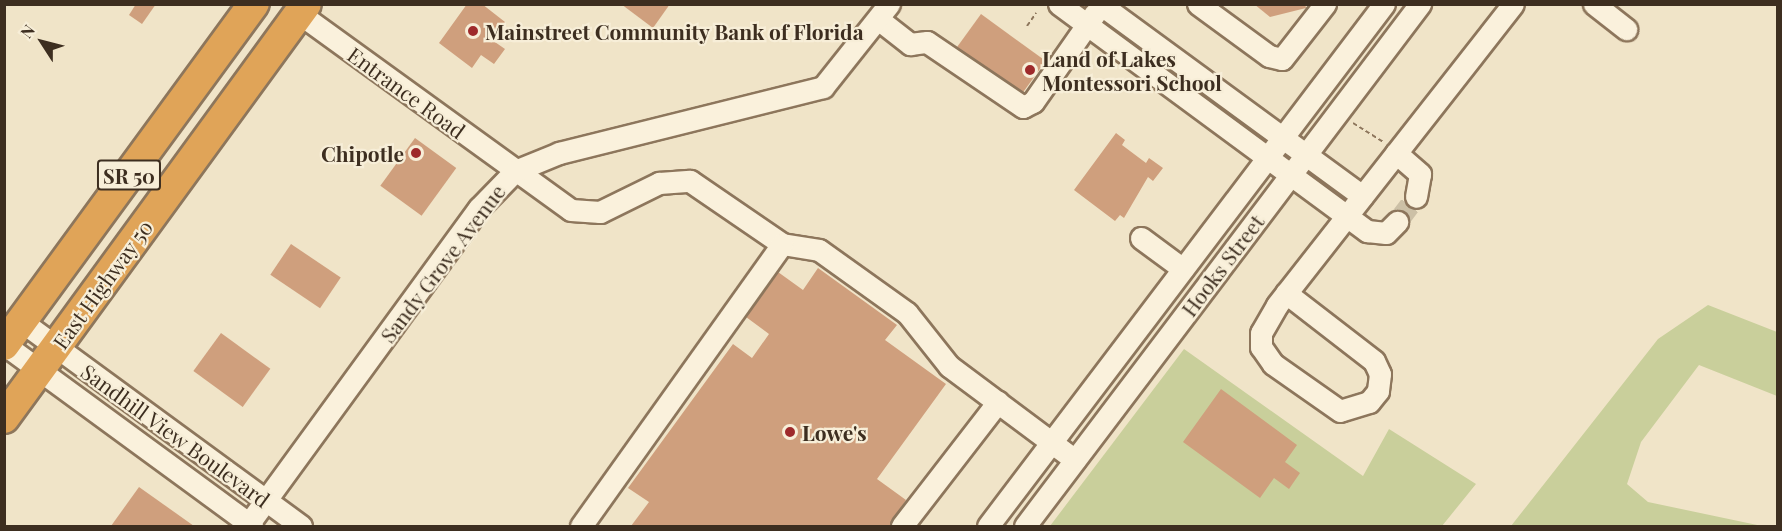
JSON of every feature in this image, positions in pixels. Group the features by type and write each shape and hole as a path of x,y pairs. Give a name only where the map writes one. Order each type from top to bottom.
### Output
{"highway":[{"path":"232,106 253,56 247,7"},
{"name":"East Highway 50","path":"13,333 247,7"},
{"name":"East Highway 50","path":"4,418 301,8"}],"street":[{"path":"1059,4 1268,156 1346,217 1378,235 1397,222"},
{"path":"1198,5 1269,56 1282,59 1325,4"},
{"name":"Hooks Street","path":"988,526 1384,4"},
{"name":"Hooks Street","path":"1025,526 1420,4"},
{"path":"1286,293 1374,361 1380,375 1378,391 1370,402 1340,411 1264,354 1261,333 1286,293 1513,4"},
{"path":"1594,4 1626,29"},
{"path":"883,12 910,44 927,42 1019,107 1033,102 1101,5 1362,196"},
{"name":"Entrance Road","path":"301,8 562,206 587,214 659,183 690,181 782,244"},
{"name":"Sandy Grove Avenue","path":"249,526 479,208 515,171 559,153 823,87 883,12"},
{"path":"1396,153 1419,174 1416,197"},
{"path":"1141,238 1183,269"},
{"path":"581,526 782,244 819,250 907,313 949,366 1075,460"},
{"name":"Sandhill View Boulevard","path":"13,333 48,359 249,526"},
{"name":"Sandhill View Boulevard","path":"13,333 48,359 301,526"},
{"path":"902,526 998,402"}],"path":[{"path":"1027,26 1036,13"},
{"path":"1350,122 1377,137"}],"green space":[{"path":"1708,305 1777,332 1777,396 1699,365 1641,442 1627,484 1648,502 1762,526 1511,526 1658,339"},
{"path":"1184,349 1363,476 1389,429 1476,484 1442,526 1050,526"}],"building":[{"path":"136,4 156,4 142,24 129,15"},
{"name":"Mainstreet Community Bank of Florida","path":"467,4 482,4 505,22 492,40 505,49 494,64 481,55 472,68 439,43"},
{"path":"621,4 670,4 653,28"},
{"path":"1254,4 1305,4 1306,8 1270,17"},
{"path":"981,14 1046,61 1022,94 957,47"},
{"path":"1116,133 1125,140 1122,145 1146,163 1149,158 1163,168 1153,181 1148,177 1124,218 1120,215 1115,221 1074,190"},
{"path":"415,138 456,168 422,216 380,186"},
{"path":"291,244 341,278 320,308 270,275"},
{"name":"Lowe's","path":"818,268 897,325 885,340 946,384 877,479 906,500 890,526 631,526 649,502 628,488 733,344 752,358 769,334 746,317 778,272 803,290"},
{"path":"221,333 270,369 243,407 193,371"},
{"path":"1221,389 1297,445 1285,462 1300,473 1289,489 1274,478 1260,498 1183,442"},
{"path":"139,487 194,526 111,526"}],"tunnel":[{"path":"1397,222 1416,197"}],"place":[{"name":"Mainstreet Community Bank of Florida","path":"473,31"},
{"name":"Land of Lakes Montessori School","path":"1030,70"},
{"name":"Chipotle","path":"416,153"},
{"name":"Lowe's","path":"790,432"}]}
